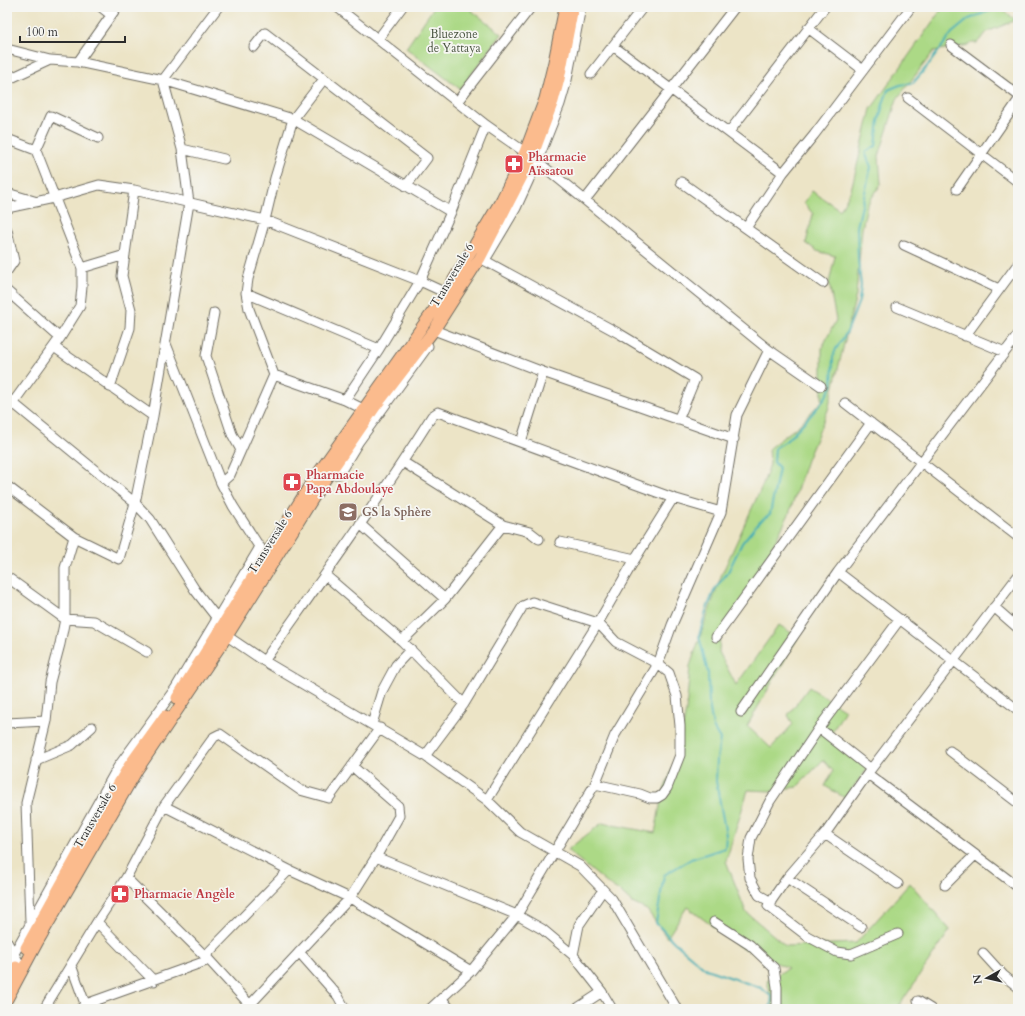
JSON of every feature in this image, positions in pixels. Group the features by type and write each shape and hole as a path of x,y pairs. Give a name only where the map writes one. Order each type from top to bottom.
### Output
{"main road":[{"name":"Transversale 6","path":"7,999 38,941 222,626 262,552 446,293 502,199 531,157 554,62 565,7"},
{"name":"Transversale 6","path":"7,983 16,959 34,933 89,827 129,766 139,746 329,474 436,331 482,259 531,157 563,79 573,7"}],"street":[{"path":"101,7 111,15"},
{"path":"78,62 117,7"},
{"path":"337,7 486,125 531,157 769,350 821,386"},
{"path":"378,40 402,7"},
{"path":"457,102 531,7"},
{"path":"563,79 581,7"},
{"path":"591,74 643,7"},
{"path":"585,200 735,7"},
{"path":"729,132 825,7"},
{"path":"746,228 783,173 912,7"},
{"path":"163,80 215,8"},
{"path":"808,28 863,70"},
{"path":"254,47 265,33 427,158 406,186"},
{"path":"951,45 1018,95"},
{"path":"613,46 783,173"},
{"path":"7,49 50,60 78,62 163,80 293,119 450,212"},
{"path":"7,80 50,60"},
{"path":"221,483 230,475 274,376 249,309 246,293 248,279 275,178 293,119 324,79"},
{"path":"7,486 74,537 119,559 135,503 153,416 190,203 182,149 163,80"},
{"path":"908,98 1018,182"},
{"path":"957,189 1018,101"},
{"path":"7,411 10,400 54,347 80,306 82,268 36,150 50,116 98,138"},
{"path":"345,400 379,349 420,281 486,125"},
{"path":"7,139 36,150"},
{"path":"182,149 224,159"},
{"path":"681,182 823,283"},
{"path":"7,208 54,198 99,185 134,190 265,220 420,281 446,293"},
{"path":"110,387 130,328 131,310 122,276 134,190"},
{"path":"7,193 36,202"},
{"path":"7,230 14,261 7,271"},
{"path":"904,245 999,289"},
{"path":"82,268 125,254"},
{"path":"482,259 620,334 695,379 678,420"},
{"path":"965,336 1018,264"},
{"path":"7,291 60,338"},
{"path":"246,293 379,349"},
{"path":"897,307 1005,352"},
{"path":"214,313 206,356 232,434 241,450"},
{"path":"436,331 543,372 734,439"},
{"path":"741,712 838,572 920,461 1018,334"},
{"path":"165,343 221,483 233,506 262,552"},
{"path":"54,347 153,416"},
{"path":"430,1009 471,971 517,916 595,784 615,735 658,664 672,625 721,512 738,415 769,350"},
{"path":"521,442 543,372"},
{"path":"274,376 345,400 363,409"},
{"path":"10,400 135,503 150,519 195,590 222,626 264,661 425,756 487,800 520,832 580,866 612,899 677,1009"},
{"path":"845,403 1018,537"},
{"path":"264,661 403,462 432,416 438,412 674,498 721,512"},
{"path":"716,637 871,423"},
{"path":"403,462 503,525 530,532 539,539"},
{"path":"487,800 674,498"},
{"path":"360,524 445,599"},
{"path":"402,640 445,599 503,525"},
{"path":"34,933 30,922 26,803 46,721 50,682 65,619 64,568 74,537"},
{"path":"560,542 635,559"},
{"path":"838,572 1018,710"},
{"path":"325,575 402,640 464,704"},
{"path":"898,934 851,954 837,952 807,936 768,906 787,878 825,834 1018,576"},
{"path":"7,577 65,619 94,621 147,652"},
{"path":"425,756 464,704 523,606 532,602 598,623 616,642 658,664 669,673 677,696 680,726 680,755 667,788 662,794 657,798 650,798 640,794 595,784"},
{"path":"994,607 1018,628"},
{"path":"771,902 759,895 750,878 748,859 751,838 770,801 819,728 900,619"},
{"path":"44,1009 97,922 126,878 164,806 214,737 220,734 300,790 329,798 352,766 376,726 382,691 396,664 411,649"},
{"path":"7,723 46,721"},
{"path":"36,760 72,745 92,727"},
{"path":"819,728 870,772 974,856 1018,887"},
{"path":"950,751 1017,799"},
{"path":"126,878 207,958 248,1007 350,898 376,857 399,816 398,806 352,766"},
{"path":"164,806 289,870 350,898 471,971"},
{"path":"7,966 16,959 30,922 89,827"},
{"path":"825,834 898,884"},
{"path":"945,885 974,856"},
{"path":"376,857 517,916 542,929 573,955 602,992 612,1009"},
{"path":"71,965 84,1007 207,958 289,870"},
{"path":"787,878 861,927"},
{"path":"573,955 579,925 603,890"},
{"path":"97,922 154,980"},
{"path":"714,922 750,945 774,968 777,993 776,1009"},
{"path":"7,942 16,959"},
{"path":"299,952 338,996 345,1009"},
{"path":"983,953 1002,975 1018,987"},
{"path":"576,1009 602,992"},
{"path":"442,999 450,1009"},
{"path":"918,1000 931,1009"}],"green space":[{"name":"Bluezone de Yattaya","path":"434,7 467,7 502,34 460,89 406,48"},
{"path":"943,7 998,7 1016,20 987,32 977,43 934,51 897,99 879,156 881,184 867,205 862,229 856,295 828,410 807,460 789,514 762,568 720,637 719,652 736,685 779,625 798,637 747,726 771,748 793,724 788,715 809,687 845,710 831,734 871,764 845,798 825,786 833,771 823,760 797,787 771,791 748,790 726,861 746,912 786,946 856,943 910,883 950,930 897,1009 774,1009 767,981 788,968 739,946 687,907 667,938 647,910 632,903 618,890 608,884 567,850 602,823 655,833 662,795 677,757 686,711 690,666 721,576 763,484 770,464 769,448 798,426 822,401 822,348 836,320 829,283 835,256 817,251 806,243 813,214 804,203 812,191 840,210 851,190 871,109"}],"waterway":[{"path":"770,1009 772,997 761,988 706,969 674,942 656,923 664,875 691,859 725,848 726,835 716,781 720,739 713,727 709,703 708,673 699,636 706,611 715,589 728,572 742,543 759,522 770,514 779,468 774,462 775,448 786,441 810,416 823,401 832,386 833,357 836,349 847,332 859,301 861,286 857,227 871,167 865,152 876,146 880,117 888,90 900,85 913,83 952,33 969,19 997,8"}],"place":[{"name":"Pharmacie Aïssatou","path":"514,164"},
{"name":"Pharmacie Papa Abdoulaye","path":"292,482"},
{"name":"GS la Sphère","path":"348,512"},
{"name":"Pharmacie Angèle","path":"120,894"}]}
